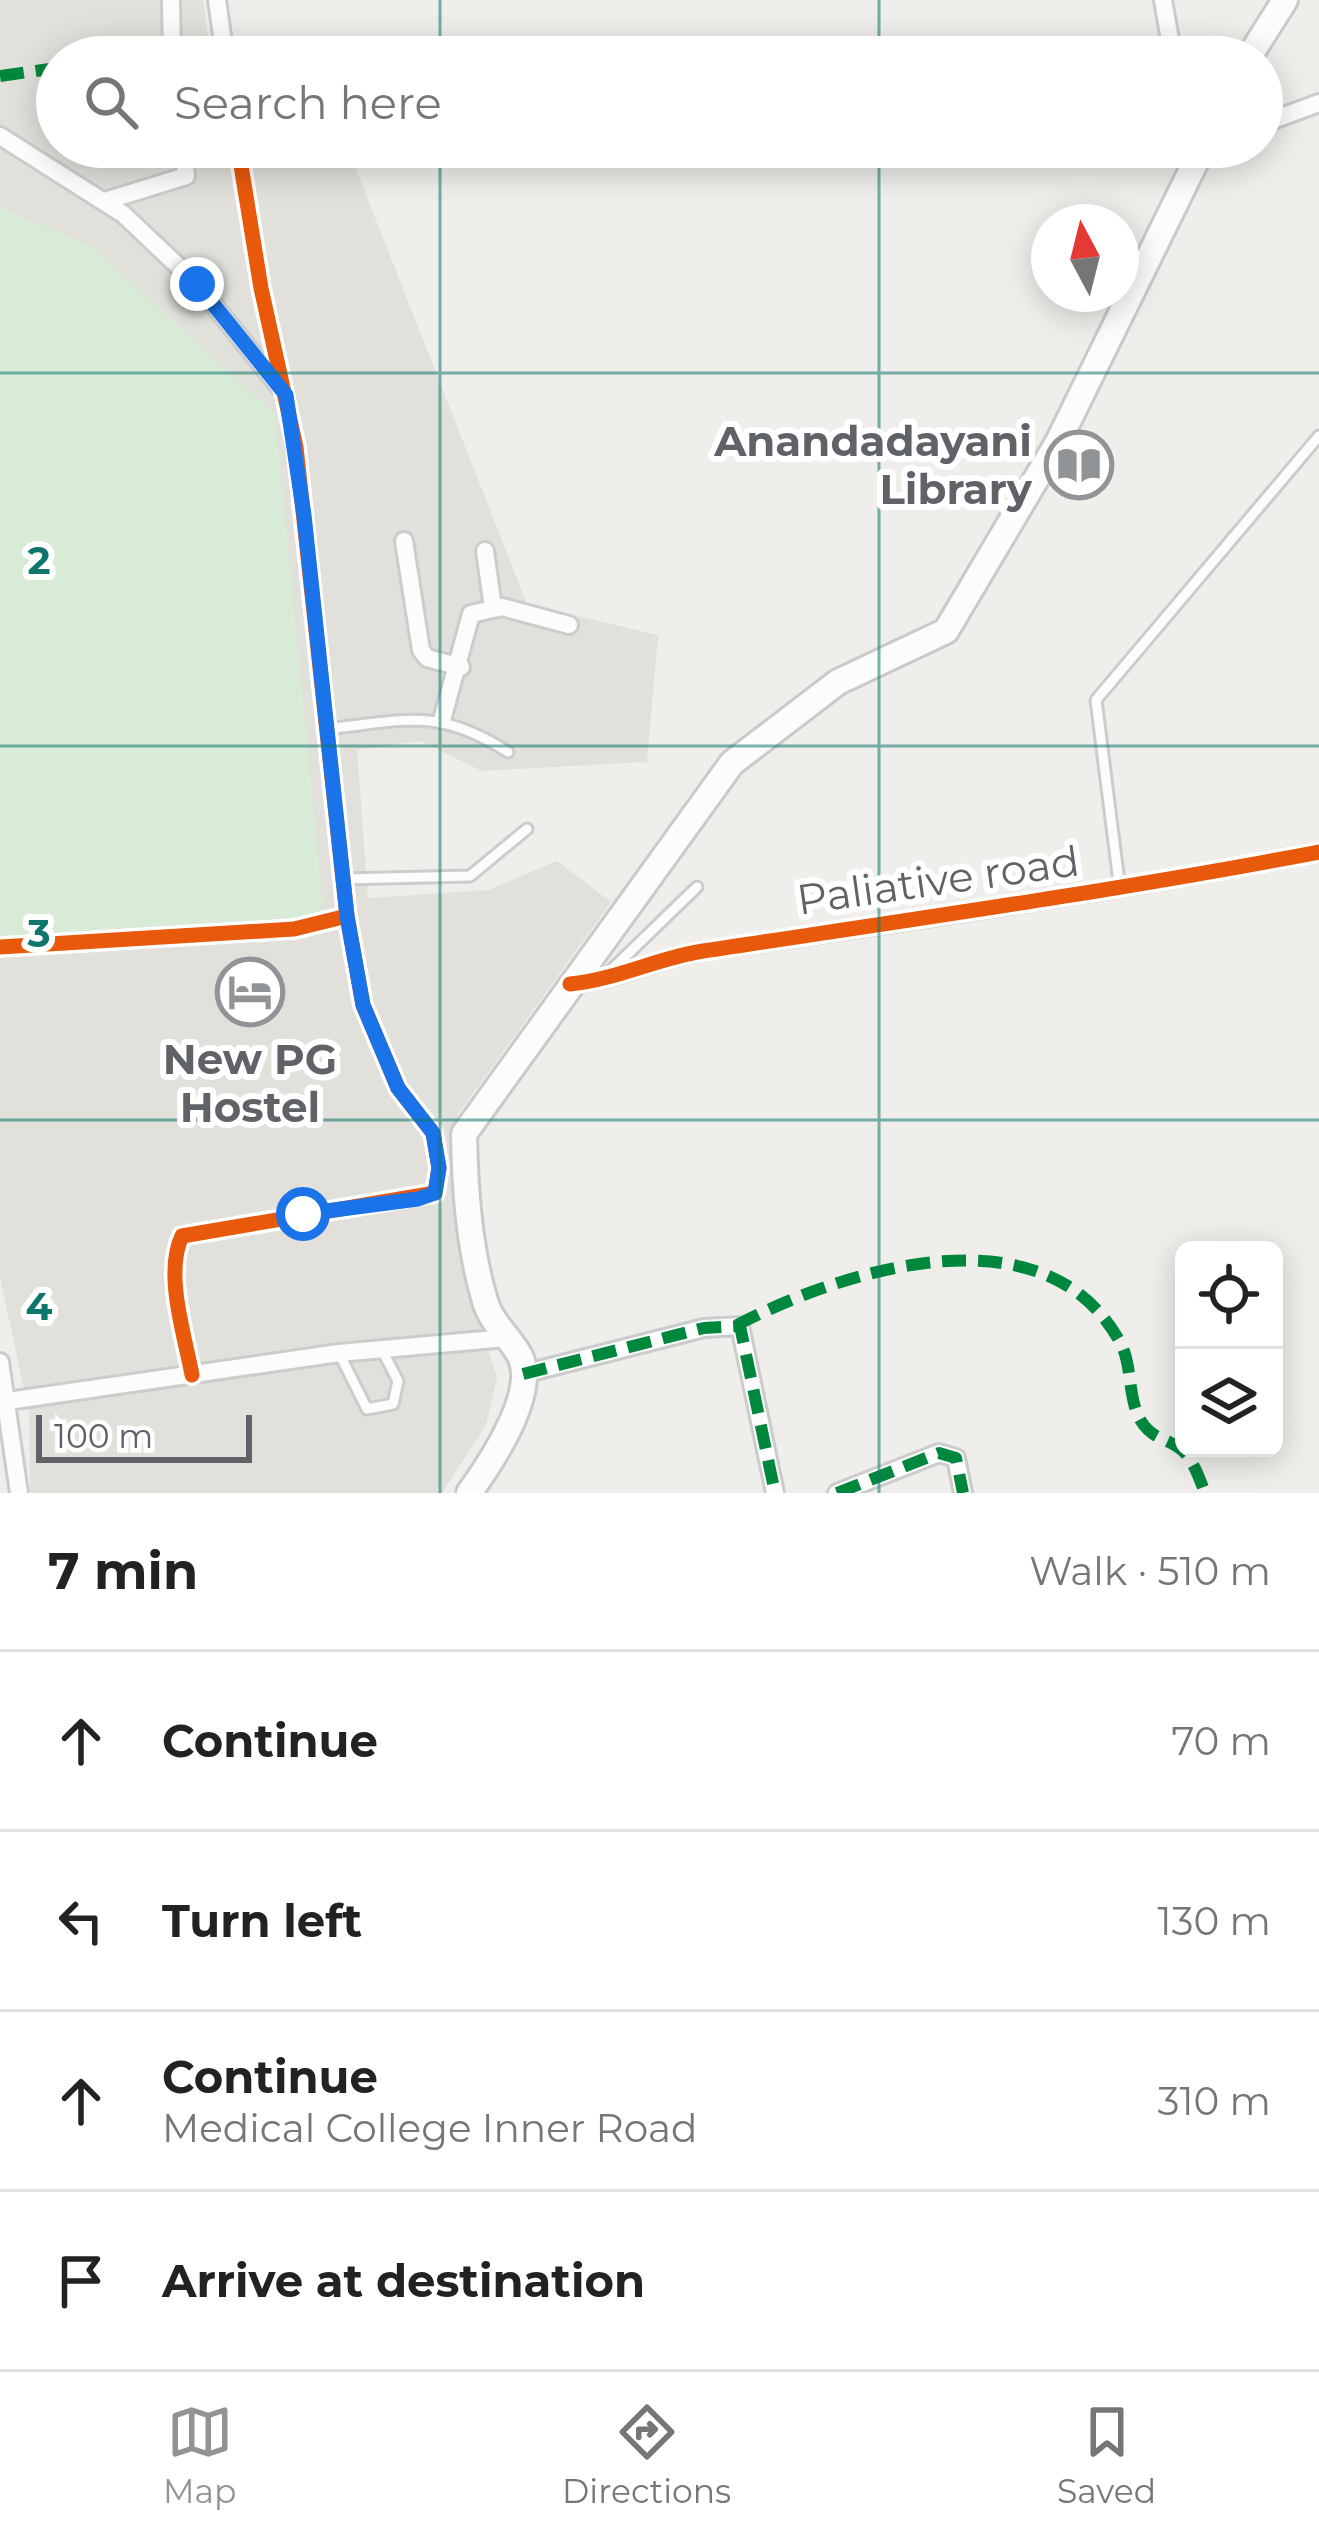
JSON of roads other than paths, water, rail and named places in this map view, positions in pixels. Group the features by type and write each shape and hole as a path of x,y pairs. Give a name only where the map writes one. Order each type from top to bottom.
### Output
{"main road":[{"path":"1263,36 1286,0"},
{"path":"469,1493 520,1405 523,1374 520,1357 486,1306 465,1198 464,1133 732,763 838,682 946,631 1058,442 1193,168"}],"street":[{"path":"171,0 172,36"},
{"path":"217,0 222,36"},
{"path":"1163,0 1169,36"},
{"path":"1283,116 1319,103"},
{"path":"0,136 36,158"},
{"path":"52,168 105,201 197,284 286,395"},
{"path":"105,201 186,176 185,168"},
{"path":"192,1375 178,1297 176,1260 182,1236 435,1193 439,1168 433,1133 398,1088 363,1005 347,916 304,515 242,168"},
{"path":"404,541 422,650 427,658 460,667"},
{"path":"485,551 493,608"},
{"path":"442,720 471,614 493,608 523,610 569,625"},
{"name":"Paliative road","path":"570,984 600,981 694,952 1120,890 1319,852"},
{"path":"0,947 294,928 347,916"},
{"path":"523,1374 704,1328 740,1325 775,1493"},
{"path":"8,1401 338,1353 506,1338"},
{"path":"0,1362 19,1493"},
{"path":"837,1493 939,1454 956,1458 963,1493"}],"lane":[{"path":"1120,890 1096,700 1319,436"},
{"path":"325,729 442,720 471,728 508,752"},
{"path":"343,879 470,876 527,829"},
{"path":"600,981 698,887"},
{"path":"338,1353 367,1408 393,1404 398,1382 381,1348"}],"place":[{"name":"Anandadayani Library","path":"1079,465"},
{"name":"New PG Hostel","path":"250,992"}]}
